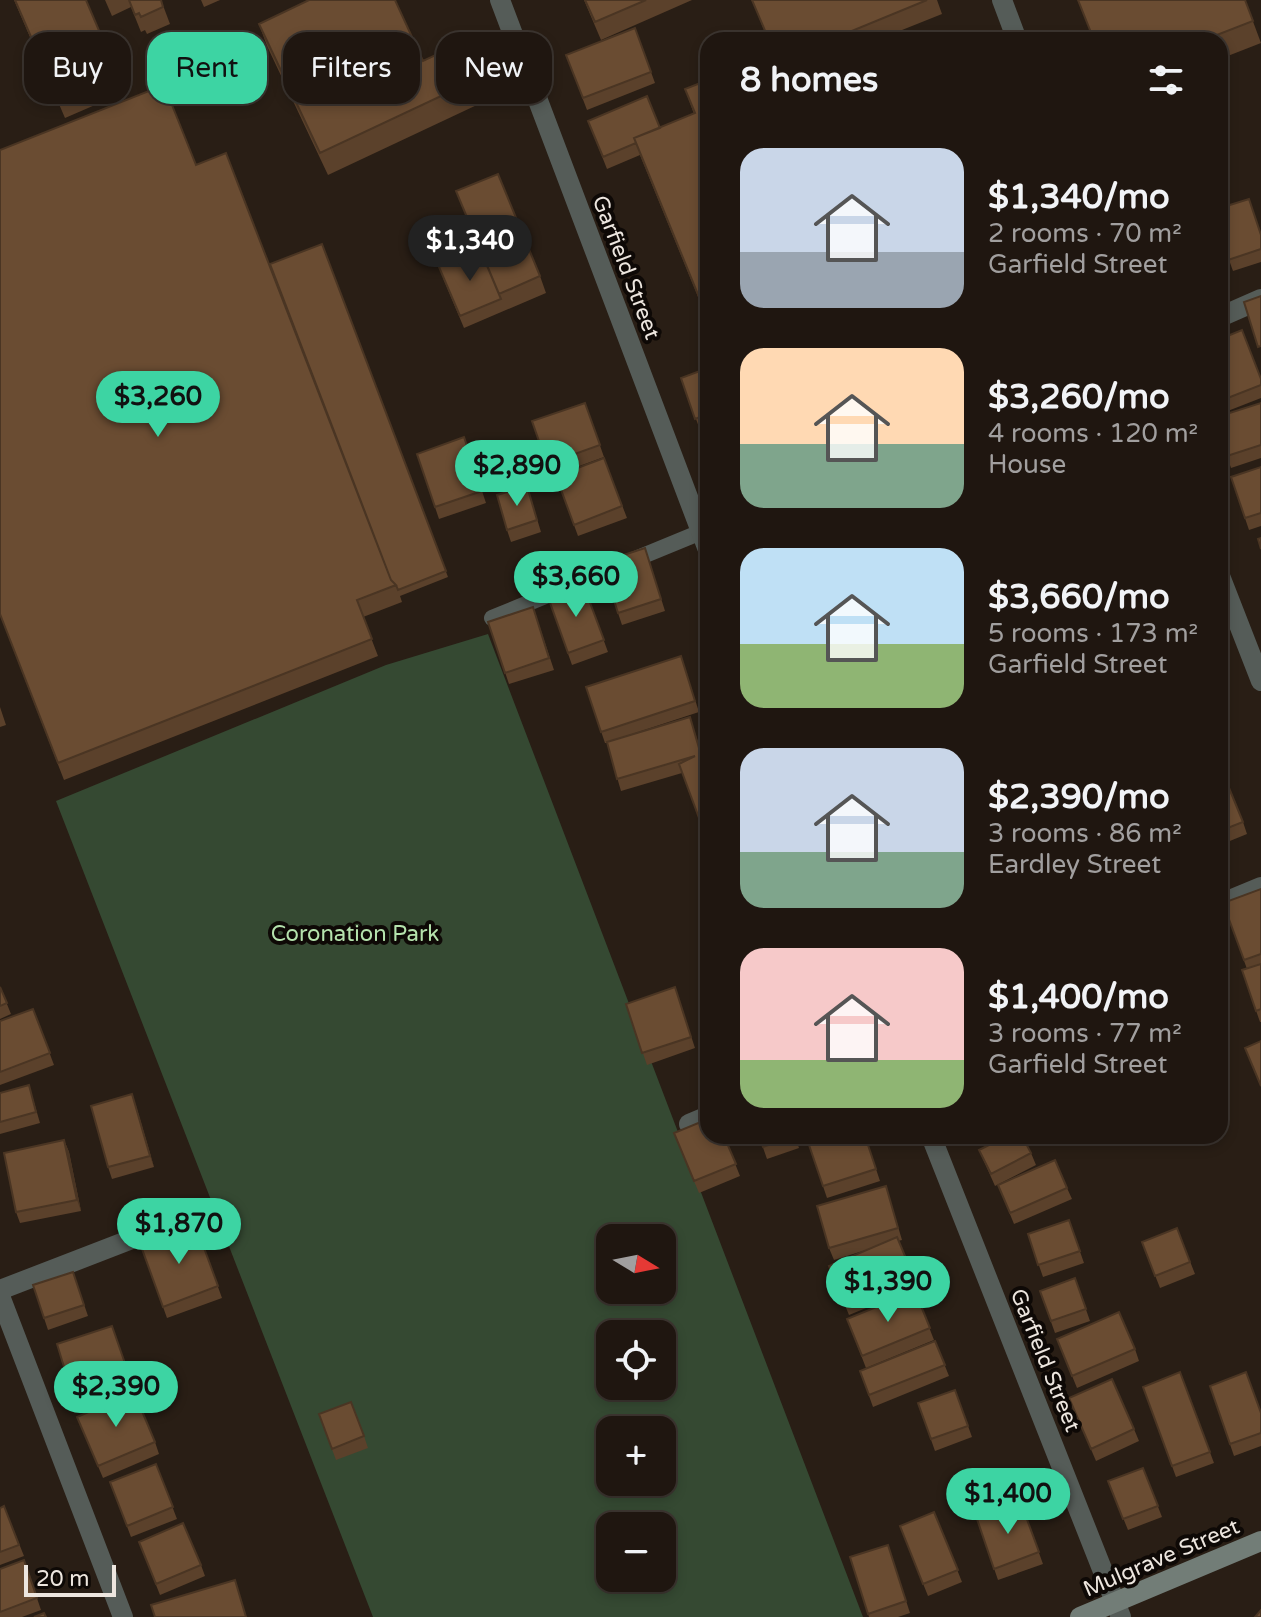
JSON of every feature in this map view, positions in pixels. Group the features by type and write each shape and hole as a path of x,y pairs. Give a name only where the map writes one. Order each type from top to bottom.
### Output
{"street":[{"name":"Garfield Street","path":"500,0 700,521"},
{"path":"1002,0 1014,32"},
{"path":"1228,313 1261,299"},
{"path":"1228,596 1261,681"},
{"path":"1228,901 1261,887"},
{"path":"689,1124 700,1119"},
{"name":"Garfield Street","path":"934,1144 1118,1610"},
{"path":"0,1290 207,1210"},
{"path":"0,1296 123,1617"},
{"name":"Mulgrave Street","path":"1080,1617 1118,1610 1261,1541"}],"lane":[{"path":"492,618 700,539"}],"green space":[{"name":"Coronation Park","path":"488,634 863,1617 373,1617 56,801 386,665"}],"building":[{"path":"15,0 86,0 100,32 29,32"},
{"path":"129,0 161,0 163,7 141,17 139,13 135,15"},
{"path":"309,0 395,0 410,32 283,32 283,75 267,41 267,32 263,32 259,24"},
{"path":"585,0 646,0 595,22"},
{"path":"752,0 927,0 849,32 766,32"},
{"path":"1078,0 1245,0 1253,21 1225,32 1091,32"},
{"path":"635,28 651,72 583,98 566,55"},
{"path":"420,54 423,61 436,55 436,98 320,153 297,104 420,104"},
{"path":"700,83 700,299 634,138 695,113 685,89"},
{"path":"147,92 147,104 172,104 196,165 226,153 391,580 396,585 357,600 372,639 58,763 0,614 0,150 116,104 131,104 131,98"},
{"path":"647,96 660,128 634,138 636,143 603,157 588,121"},
{"path":"498,174 540,276 499,294 456,191"},
{"path":"1249,199 1261,235 1261,249 1228,260 1228,206"},
{"path":"322,244 446,571 398,590 391,580 270,264"},
{"path":"480,249 501,299 460,316 439,267"},
{"path":"1261,296 1261,346 1258,347 1244,302"},
{"path":"1242,330 1261,385 1228,398 1228,336"},
{"path":"700,371 700,417 695,419 681,378"},
{"path":"585,403 600,445 547,464 532,421"},
{"path":"1261,403 1261,445 1228,456 1228,413"},
{"path":"464,437 482,491 435,507 417,454"},
{"path":"604,458 622,506 574,525 556,476"},
{"path":"1261,467 1261,513 1245,518 1231,477"},
{"path":"527,486 537,520 507,530 497,495"},
{"path":"645,548 661,599 618,613 602,562"},
{"path":"583,584 604,640 568,653 548,597"},
{"path":"533,607 549,658 505,673 488,622"},
{"path":"681,656 695,701 601,732 586,687"},
{"path":"690,717 700,752 700,821 679,764 695,756 617,779 607,742"},
{"path":"1228,785 1243,822 1228,828"},
{"path":"1261,889 1261,954 1244,960 1228,917 1228,901"},
{"path":"1261,964 1261,1009 1256,1011 1242,970"},
{"path":"0,987 7,1003 0,1006"},
{"path":"675,987 691,1037 642,1053 626,1004"},
{"path":"33,1009 50,1053 0,1072 0,1021"},
{"path":"1261,1041 1261,1086 1245,1048"},
{"path":"29,1085 36,1112 0,1122 0,1093"},
{"path":"132,1094 150,1156 108,1167 91,1106"},
{"path":"700,1122 700,1144 727,1144 736,1164 694,1181 674,1133"},
{"path":"64,1140 77,1200 16,1212 4,1153"},
{"path":"868,1144 876,1169 823,1186 809,1145"},
{"path":"991,1144 1026,1144 1031,1153 991,1174 979,1150"},
{"path":"1055,1160 1067,1188 1010,1213 998,1185"},
{"path":"886,1186 898,1228 829,1248 817,1206"},
{"path":"1069,1220 1080,1251 1038,1265 1028,1234"},
{"path":"196,1226 218,1286 163,1307 141,1246"},
{"path":"1177,1228 1190,1262 1155,1276 1142,1242"},
{"path":"897,1237 913,1275 845,1304 829,1266"},
{"path":"73,1272 84,1305 44,1318 33,1285"},
{"path":"1075,1278 1086,1309 1051,1321 1040,1291"},
{"path":"915,1291 930,1328 862,1356 847,1319"},
{"path":"1119,1312 1135,1349 1072,1376 1057,1339"},
{"path":"112,1326 128,1372 71,1390 57,1344"},
{"path":"935,1341 945,1365 869,1395 860,1371"},
{"path":"1180,1372 1210,1452 1172,1466 1143,1387"},
{"path":"1246,1372 1261,1413 1261,1433 1230,1444 1210,1386"},
{"path":"1112,1379 1134,1429 1091,1449 1069,1398"},
{"path":"955,1390 968,1426 931,1439 918,1403"},
{"path":"134,1392 155,1442 98,1466 77,1417"},
{"path":"351,1402 364,1436 332,1449 319,1414"},
{"path":"156,1464 173,1507 127,1526 110,1482"},
{"path":"1143,1468 1158,1506 1123,1519 1108,1481"},
{"path":"1021,1503 1039,1552 994,1569 977,1519"},
{"path":"4,1506 19,1545 0,1552 0,1508"},
{"path":"934,1512 958,1570 923,1584 900,1526"},
{"path":"183,1523 201,1565 156,1584 139,1542"},
{"path":"888,1545 906,1601 868,1614 850,1557"},
{"path":"24,1560 37,1598 0,1612 0,1569"},
{"path":"235,1580 246,1617 155,1617 151,1605"}]}
